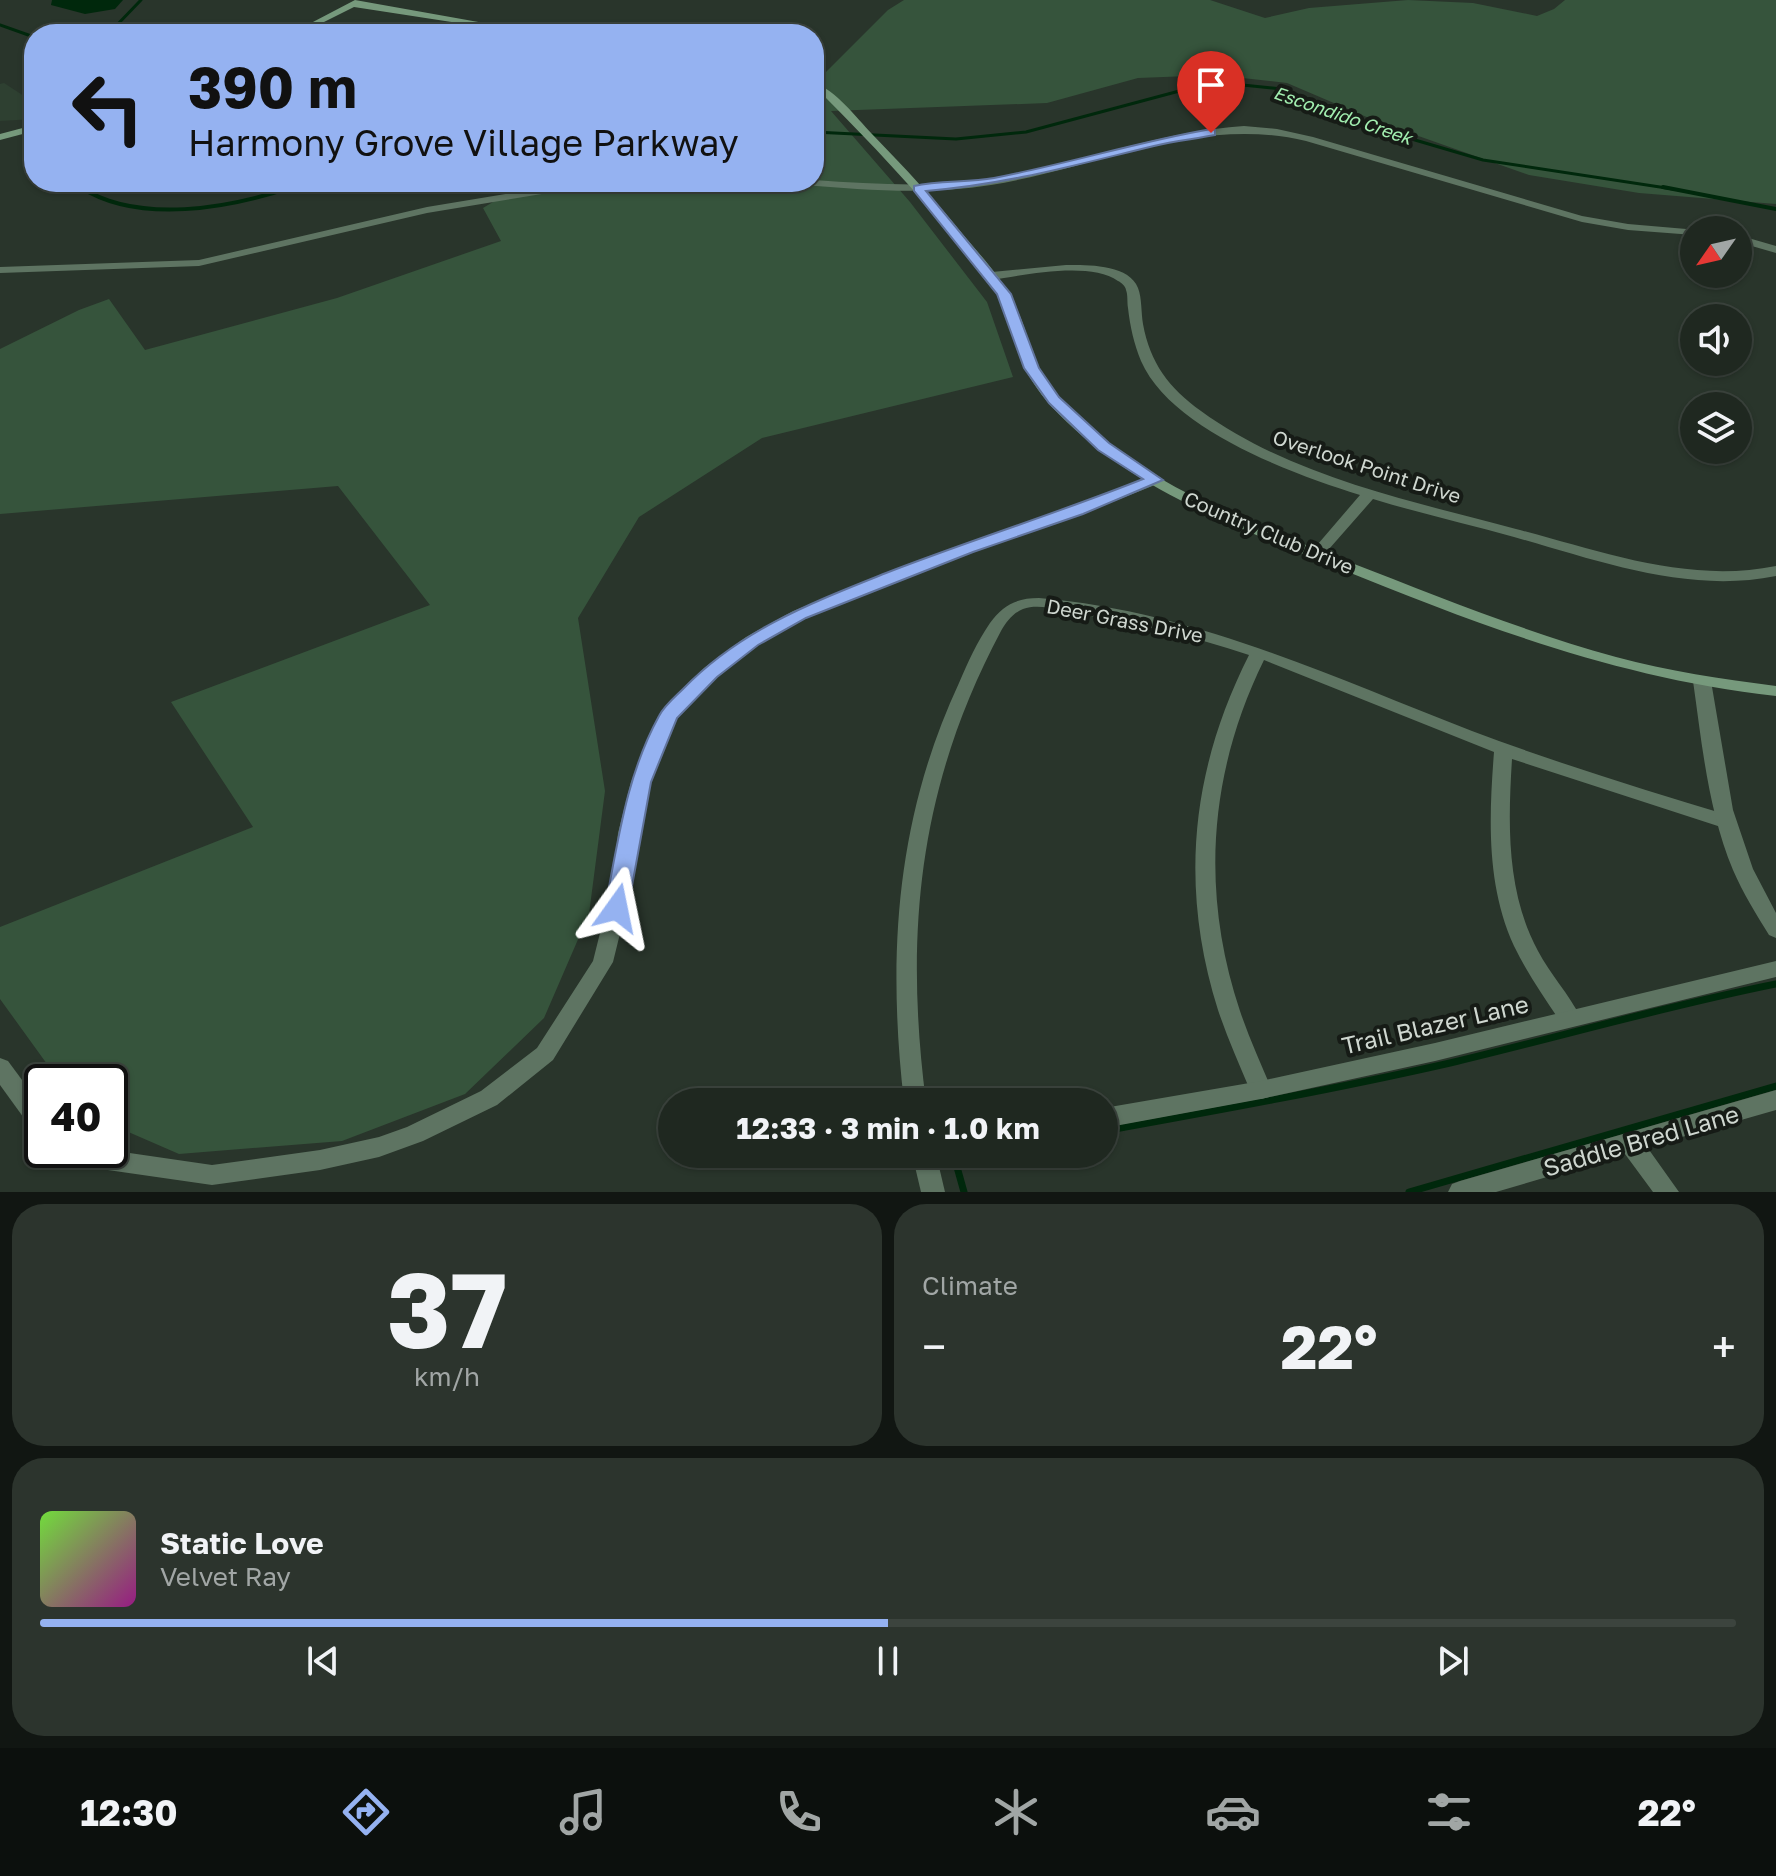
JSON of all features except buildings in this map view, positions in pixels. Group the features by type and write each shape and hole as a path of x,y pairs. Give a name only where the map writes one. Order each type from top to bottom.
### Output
{"main road":[{"path":"315,24 359,3 375,0"},
{"path":"324,24 359,3 478,24"},
{"name":"Country Club Drive","path":"824,94 906,174 992,276 1009,302 1026,356 1046,390 1091,436 1155,480 1228,518 1562,648 1644,671 1776,691"},
{"path":"0,135 24,129"}],"street":[{"path":"824,184 918,188 990,182 1104,157 1154,142 1230,130 1260,130 1309,138 1582,219 1680,230"},
{"path":"0,270 199,263 427,210 536,192"},
{"path":"1752,242 1776,250"},
{"name":"Overlook Point Drive","path":"992,276 1085,268 1105,270 1125,278 1132,287 1139,328 1151,367 1175,396 1221,430 1256,450 1436,512 1661,569 1720,576 1776,571"},
{"path":"128,1163 212,1175 320,1160 379,1147 415,1134 489,1098 545,1054 603,962 623,881 628,833 640,782 669,716 710,672 752,641 799,614 966,548 1077,511 1155,480"},
{"path":"1317,554 1371,492"},
{"name":"Deer Grass Drive","path":"914,1088 906,995 908,914 915,842 926,791 950,720 999,622 1014,607 1037,603 1137,619 1259,652 1503,749 1724,821"},
{"path":"1259,652 1235,699 1219,750 1205,821 1204,853 1205,888 1219,973 1234,1024 1261,1090"},
{"path":"1702,681 1724,821 1748,885 1776,930"},
{"path":"1503,749 1498,834 1509,902 1524,944 1570,1018"},
{"name":"Trail Blazer Lane","path":"1118,1116 1261,1090 1435,1052 1776,969"},
{"path":"0,1067 24,1100"},
{"name":"Saddle Bred Lane","path":"1460,1192 1776,1100"},
{"path":"1631,1144 1667,1192"},
{"path":"927,1168 933,1192"}],"shaded area":[{"path":"52,0 123,0 115,9 85,14 51,5"},
{"path":"904,0 1210,0 1265,18 1309,8 1408,0 1473,3 1537,16 1565,0 1776,0 1776,204 1639,193 1529,175 1376,121 1287,83 1215,75 1138,78 1047,103 831,111 910,202 987,302 1013,377 762,438 639,517 578,618 605,791 589,914 544,1018 465,1094 342,1141 179,1154 128,1132 128,1064 47,1064 0,999 0,927 253,827 171,702 430,605 338,486 0,514 0,349 79,310 109,299 145,350 337,298 501,241 483,208 509,192 824,192 824,74 888,10"},
{"path":"4,83 24,96 24,120 0,121 0,84"}],"waterway":[{"path":"118,24 141,0"},
{"name":"Escondido Creek","path":"0,25 24,33"},
{"name":"Escondido Creek","path":"824,132 956,139 1026,132 1213,82 1282,89 1398,135 1483,160 1673,189"},
{"name":"Escondido Creek","path":"1663,187 1776,209"},
{"name":"Escondido Creek","path":"90,192 129,206 157,209 213,206 277,192"},
{"path":"1118,1128 1407,1073 1776,984"},
{"path":"1409,1192 1776,1086"},
{"path":"957,1168 964,1192"}],"route":[{"path":"617,908 628,833 640,782 669,716 710,672 752,641 799,614 966,548 1077,511 1155,480 1104,446 1054,400 1031,368 1004,294 918,188 990,182 1104,157 1154,142 1211,133"}]}
